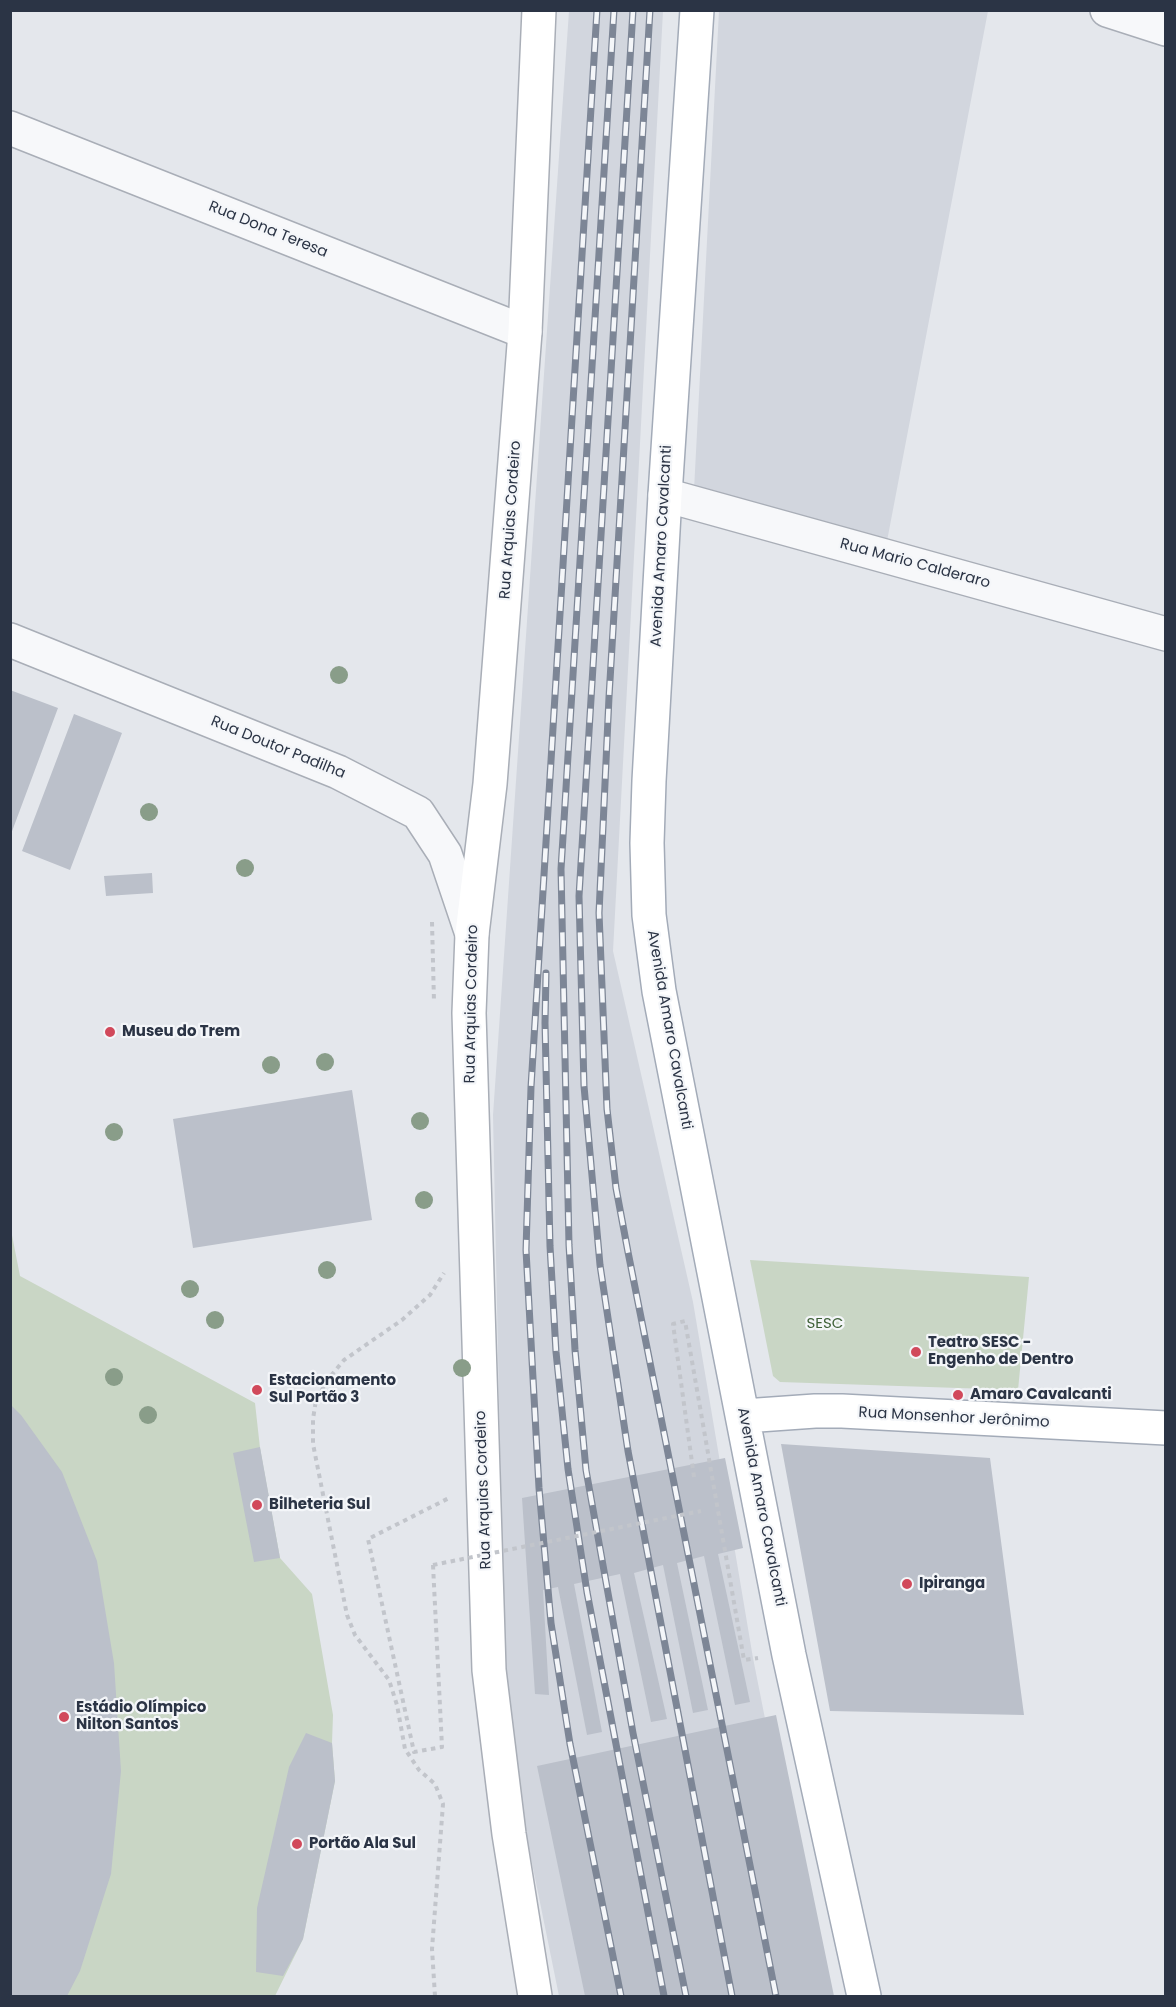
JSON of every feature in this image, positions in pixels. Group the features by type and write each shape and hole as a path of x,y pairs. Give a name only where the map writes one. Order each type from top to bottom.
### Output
{"main road":[{"name":"Rua Arquias Cordeiro","path":"535,1996 509,1834 489,1670 469,1013 472,934 491,772 525,332 539,10"},
{"name":"Avenida Amaro Cavalcanti","path":"697,10 665,495 647,832 649,915 660,991 789,1655 864,1996"},
{"name":"Rua Monsenhor Jerônimo","path":"744,1416 842,1411 1166,1428"}],"street":[{"path":"1107,10 1166,28"},
{"name":"Rua Dona Teresa","path":"10,128 525,332"},
{"name":"Rua Mario Calderaro","path":"665,495 1166,634"},
{"name":"Rua Doutor Padilha","path":"10,640 338,772 418,813 445,854 472,934"}],"path":[{"path":"432,916 434,1006"},
{"path":"435,1996 432,1949 443,1804 435,1784 419,1770 405,1749 397,1705 389,1680 355,1635 347,1615 313,1444 313,1419 316,1400 329,1378 344,1360 402,1320 430,1295 445,1271"},
{"path":"694,1477 673,1324 686,1321 744,1660 753,1658"},
{"path":"484,1493 449,1497 368,1539 414,1752 442,1747 433,1565 701,1511"}],"shaded area":[{"path":"569,11 663,11 613,951 693,1302 753,1658 820,1996 559,1996 506,1735 493,1115"},
{"path":"719,11 988,11 887,541 694,490"}],"green space":[{"path":"10,1225 20,1276 255,1403 260,1448 280,1558 312,1594 333,1715 332,1743 335,1781 303,1939 275,1996 11,1996"},
{"name":"SESC","path":"750,1260 1029,1277 1018,1390 780,1382 773,1376"}],"building":[{"path":"10,690 58,708 11,834 10,834"},
{"path":"74,714 122,733 70,870 22,851"},
{"path":"152,873 153,893 106,896 104,876"},
{"path":"352,1090 372,1220 193,1248 173,1119"},
{"name":"Estádio Olímpico Nilton Santos","path":"10,1404 21,1415 62,1472 97,1561 114,1663 121,1771 111,1874 80,1971 67,1996 10,1996"},
{"name":"Ipiranga","path":"781,1444 990,1458 1024,1715 830,1711"},
{"name":"Bilheteria Sul","path":"260,1447 280,1558 254,1562 233,1453"},
{"path":"725,1458 743,1548 718,1554 750,1702 735,1705 704,1556 677,1563 708,1710 693,1713 663,1565 634,1573 667,1719 651,1722 620,1574 574,1584 602,1732 587,1735 558,1587 543,1590 549,1695 535,1694 522,1498"},
{"path":"776,1715 834,1996 585,1996 537,1766"},
{"name":"Portão Ala Sul","path":"306,1733 332,1743 335,1781 303,1939 283,1976 256,1972 257,1908 289,1767"}],"railway":[{"path":"597,10 531,1087 526,1250 539,1488 551,1623 570,1744 621,1996"},
{"path":"614,10 561,869 569,1245 575,1350 586,1470 633,1733 686,1996"},
{"path":"633,10 579,896 584,1086 600,1265 628,1451 732,1996"},
{"path":"650,10 609,697 599,913 607,1109 616,1188 628,1252 776,1996"},
{"path":"546,973 550,1246 556,1352 568,1469 587,1592 664,1996"}],"place":[{"name":"Museu do Trem","path":"110,1032"},
{"name":"Teatro SESC - Engenho de Dentro","path":"916,1352"},
{"name":"Estacionamento Sul Portão 3","path":"257,1390"},
{"name":"Amaro Cavalcanti","path":"958,1395"},
{"name":"Bilheteria Sul","path":"257,1505"},
{"name":"Ipiranga","path":"907,1584"},
{"name":"Estádio Olímpico Nilton Santos","path":"64,1717"},
{"name":"Portão Ala Sul","path":"297,1844"}]}
